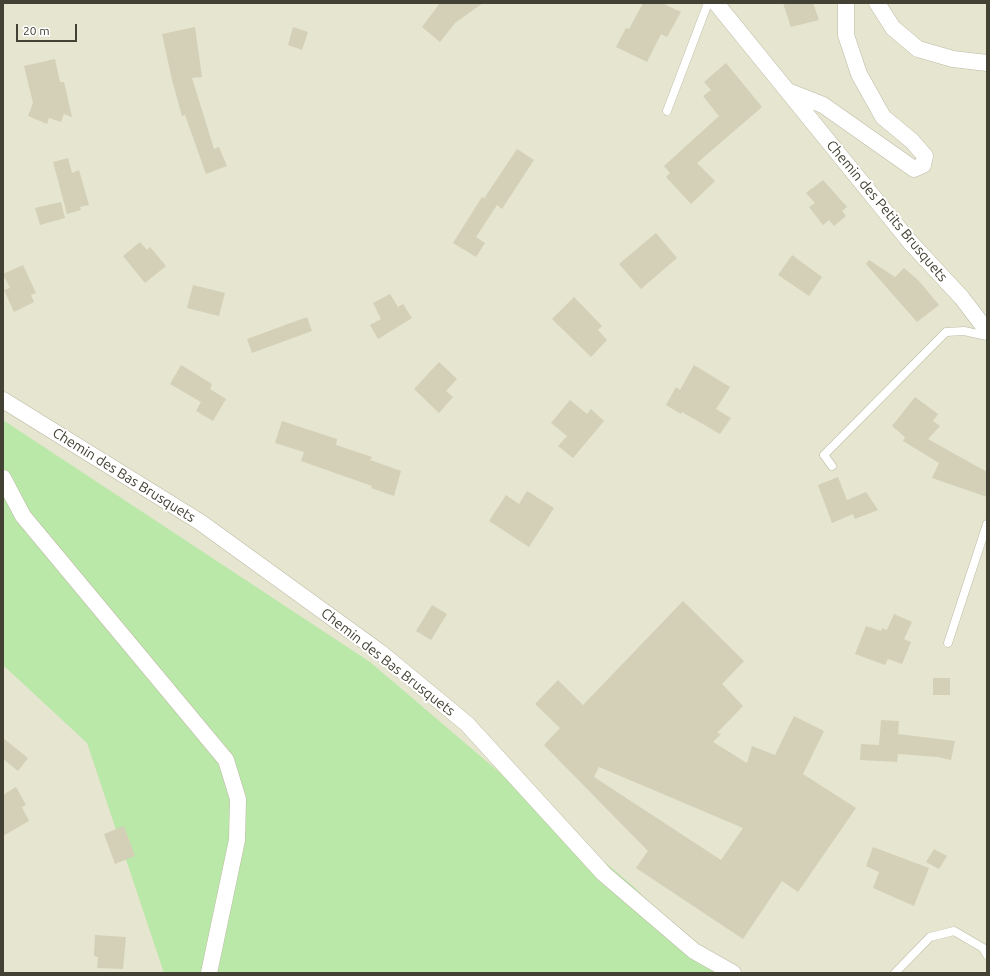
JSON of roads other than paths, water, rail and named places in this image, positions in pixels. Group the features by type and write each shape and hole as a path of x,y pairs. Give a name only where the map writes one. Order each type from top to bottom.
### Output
{"street":[{"name":"Chemin des Petits Brusquets","path":"716,3 910,242 962,298 987,331"},
{"path":"787,91 823,105 914,169 923,165 925,156 912,141 883,117 859,74 846,35 846,3"},
{"path":"877,3 893,28 918,49 954,59 987,63"},
{"name":"Chemin des Bas Brusquets","path":"3,400 200,522 381,653 467,724 604,874 694,951 733,973"},
{"path":"3,478 22,516 226,760 238,799 236,840 209,973"}],"lane":[{"path":"667,111 708,3"},
{"path":"832,466 824,455 946,332 964,331 987,336"},
{"path":"948,643 987,524"},
{"path":"895,973 930,937 954,931 983,948 987,955"}]}
